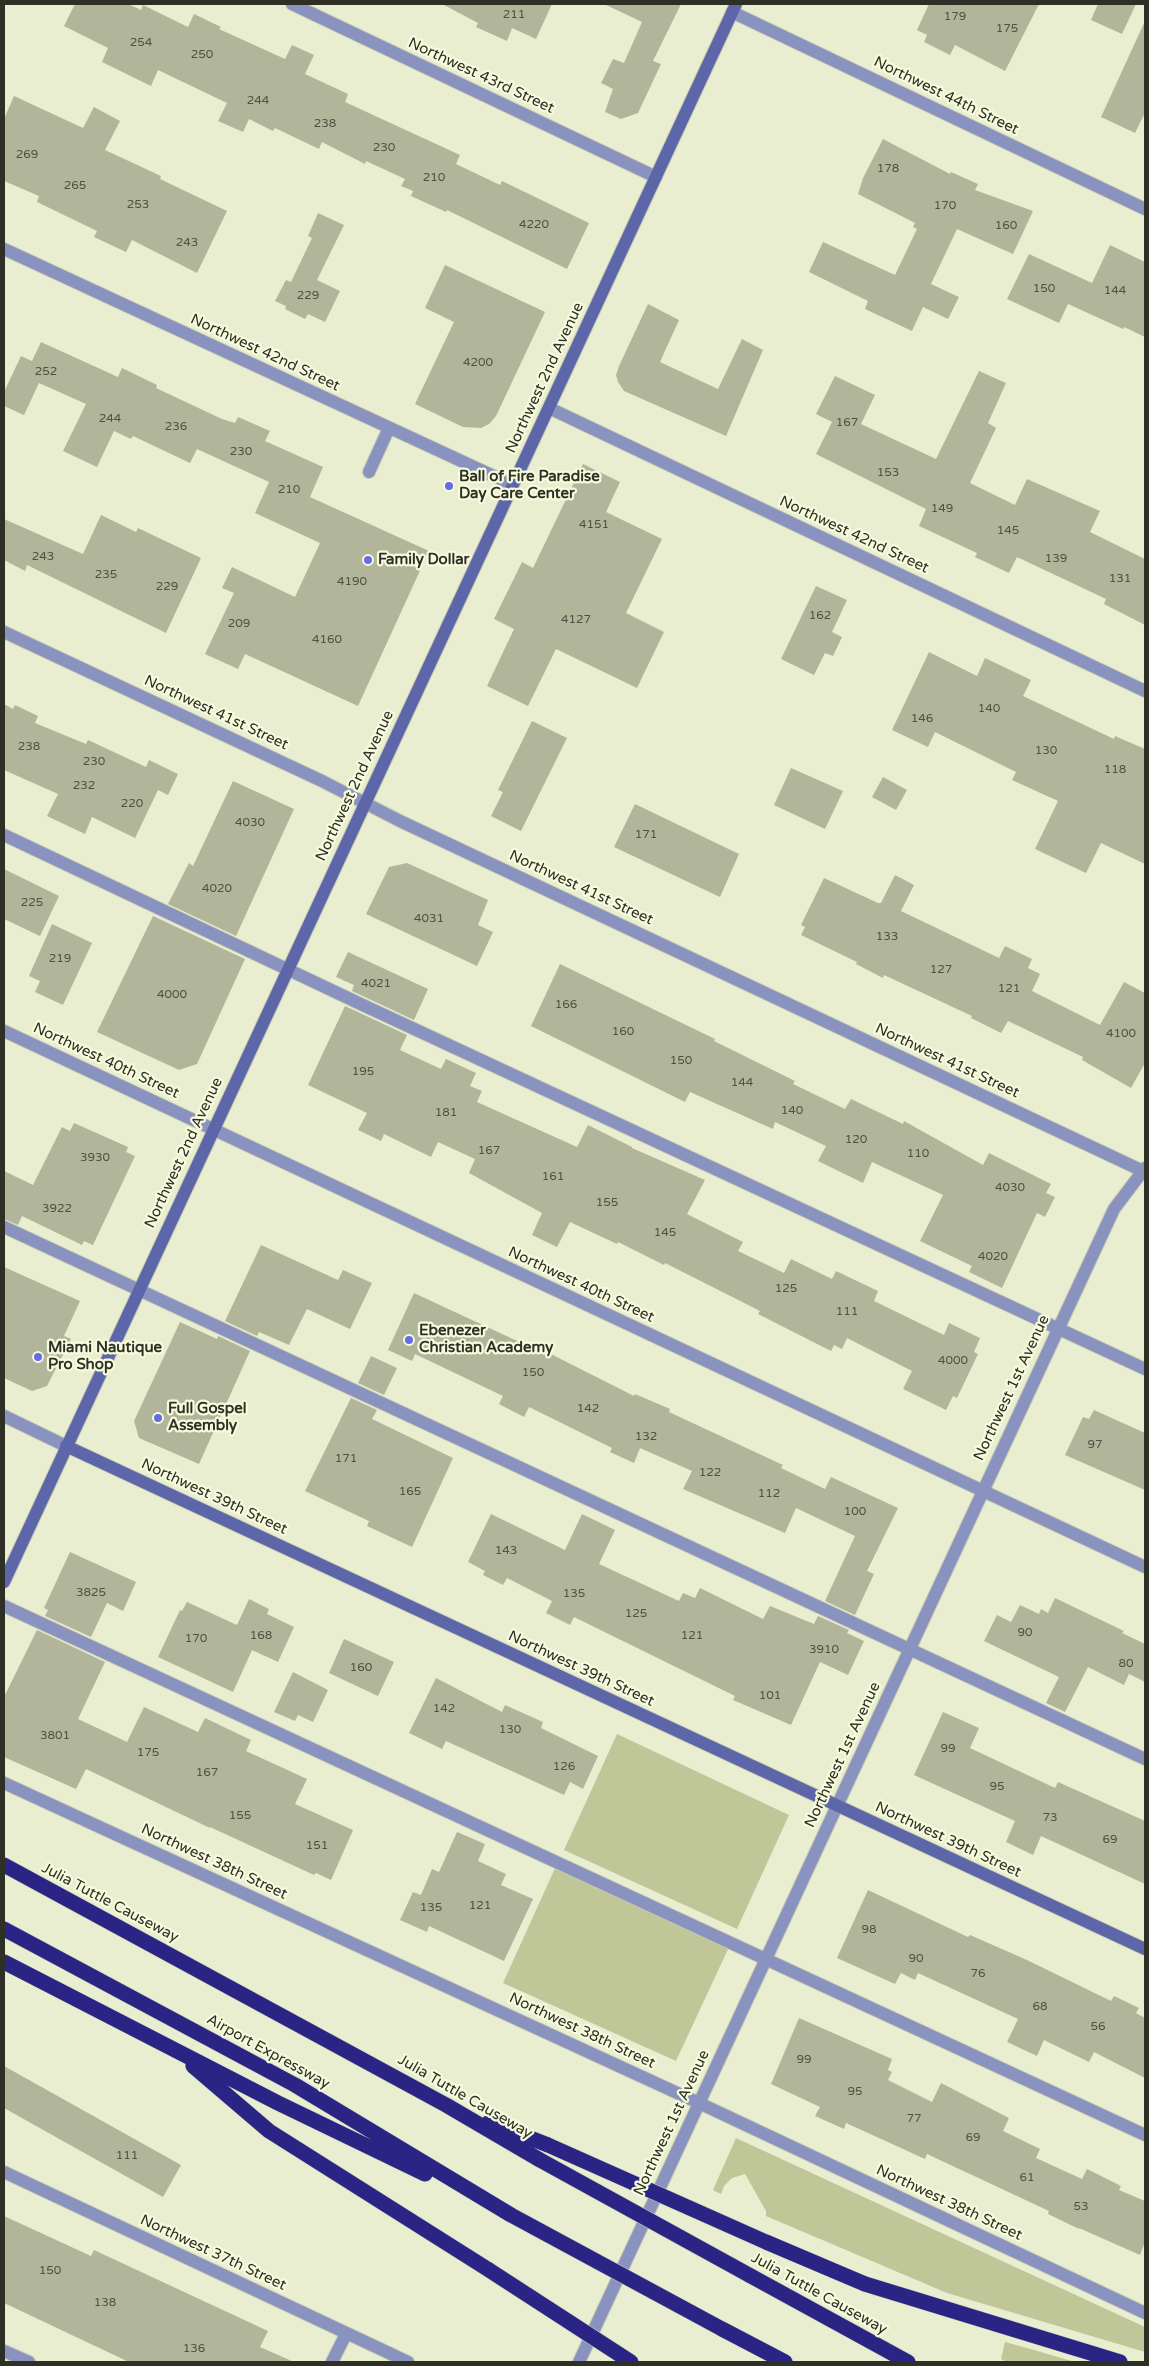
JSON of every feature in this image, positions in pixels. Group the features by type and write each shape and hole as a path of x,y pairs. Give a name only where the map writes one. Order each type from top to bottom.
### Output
{"highway":[{"name":"Julia Tuttle Causeway","path":"6,1866 446,2105 540,2160 908,2362"},
{"name":"Airport Expressway","path":"4,1929 295,2085 511,2215"},
{"path":"4,1962 278,2103 511,2215 785,2362"},
{"path":"173,2048 269,2131 632,2362"},
{"path":"446,2105 548,2145 865,2284 1120,2362"}],"street":[{"name":"Northwest 43rd Street","path":"292,4 656,177"},
{"name":"Northwest 2nd Avenue","path":"4,1582 734,8"},
{"name":"Northwest 44th Street","path":"734,8 1145,210"},
{"name":"Northwest 42nd Street","path":"4,250 513,485"},
{"name":"Northwest 42nd Street","path":"549,408 1145,691"},
{"path":"369,472 390,428"},
{"name":"Northwest 41st Street","path":"4,632 1145,1170"},
{"path":"4,835 367,1007 1145,1368"},
{"name":"Northwest 40th Street","path":"4,1031 1145,1567"},
{"name":"Northwest 1st Avenue","path":"579,2362 981,1491 1114,1209 1145,1170"},
{"path":"4,1227 1145,1759"},
{"name":"Northwest 39th Street","path":"4,1416 1145,1949"},
{"path":"4,1606 1145,2135"},
{"name":"Northwest 38th Street","path":"4,1783 699,2103 1145,2313"},
{"name":"Northwest 37th Street","path":"4,2172 408,2362"},
{"path":"332,2362 346,2334"},
{"path":"4,2352 28,2362"}],"green space":[{"path":"617,1734 789,1815 737,1929 564,1850"},
{"path":"556,1866 729,1947 676,2061 503,1983"},
{"path":"736,2138 1145,2327 1145,2352 947,2293 766,2216 766,2211 745,2174 732,2178 724,2186 721,2194 713,2190"},
{"path":"1005,2342 1075,2362 1007,2362 1001,2359"}],"building":[{"path":"75,4 128,4 141,10 143,5 188,27 194,14 221,27 219,29 285,59 292,45 314,55 305,74 348,94 345,102 460,155 456,164 500,185 502,181 589,223 567,269 447,210 446,212 411,196 413,191 401,186 405,179 366,161 365,164 322,142 319,149 275,128 273,131 249,119 243,132 218,121 227,103 158,70 151,86 102,62 108,48 64,26"},
{"path":"442,4 552,4 536,39 512,28 507,41 476,27 478,23"},
{"path":"604,4 681,4 653,61 661,64 638,113 621,119 605,112 613,89 601,83 613,59 624,63 642,22"},
{"path":"929,4 1039,4 1005,71 955,45 950,55 924,42 927,35 917,30"},
{"path":"1098,4 1136,4 1122,34 1091,20"},
{"path":"1145,21 1145,113 1135,133 1101,117"},
{"path":"14,96 83,128 94,107 120,121 105,150 161,176 160,179 227,211 197,273 132,240 126,252 94,237 97,231 37,202 39,196 4,181 4,119"},
{"path":"883,139 950,174 951,172 978,184 975,190 1033,211 1013,254 957,229 931,284 959,297 948,319 923,307 912,331 865,309 868,301 809,272 823,242 895,275 917,229 913,227 915,223 858,194 863,178"},
{"path":"318,213 344,225 317,280 340,291 325,322 308,314 305,319 285,309 286,306 275,301 286,280 291,282 312,238 308,236"},
{"path":"1110,245 1145,262 1145,337 1068,304 1059,323 1007,299 1029,254 1092,283"},
{"path":"445,265 545,312 496,416 489,424 481,428 463,427 415,404 454,322 425,308"},
{"path":"648,304 679,320 660,362 718,389 742,339 763,350 726,436 624,391 618,382 616,375 619,366"},
{"path":"41,342 118,377 122,368 157,385 156,388 222,419 235,423 238,417 270,431 265,441 323,467 310,497 429,551 358,706 245,654 238,669 205,654 234,593 222,588 232,567 295,597 320,543 255,513 269,482 197,449 190,463 133,436 131,439 114,431 97,467 63,451 86,404 39,383 24,415 4,406 4,392 21,356 32,361"},
{"path":"979,371 1006,383 988,423 996,428 970,483 1015,505 1027,479 1100,511 1090,532 1145,559 1145,625 1104,604 1106,599 1017,557 1009,573 975,557 977,553 919,526 926,509 816,454 832,422 816,414 835,376 875,395 861,424 936,459"},
{"path":"583,464 620,482 606,512 662,539 626,613 664,632 637,688 556,649 528,706 487,686 514,629 494,619 522,562 533,568"},
{"path":"101,515 136,532 138,528 201,558 166,633 27,565 25,571 4,560 4,519 83,554"},
{"path":"816,586 847,600 832,632 842,637 833,656 825,653 814,675 781,659"},
{"path":"929,652 977,676 985,658 1031,680 1023,696 1114,739 1115,736 1145,749 1145,864 1101,843 1086,873 1035,849 1058,801 1012,780 1016,772 935,732 928,747 892,730"},
{"path":"4,704 13,709 15,705 38,716 35,723 86,744 88,740 146,767 149,760 178,774 168,795 158,790 135,838 92,817 85,834 47,816 58,794 4,770"},
{"path":"532,721 567,738 521,831 491,816 503,792 498,790"},
{"path":"791,768 843,791 825,829 774,805"},
{"path":"883,777 907,790 896,810 872,797"},
{"path":"233,781 294,809 236,936 168,904 189,863 193,866"},
{"path":"635,804 739,854 720,897 614,847"},
{"path":"407,863 488,900 478,925 493,932 477,966 366,914 389,867"},
{"path":"4,869 59,896 40,936 4,919"},
{"path":"895,875 914,885 901,911 999,958 1005,946 1032,959 1028,968 1040,974 1032,991 1100,1025 1124,982 1145,993 1145,1063 1131,1088 1082,1060 1083,1057 1008,1021 1001,1033 971,1018 972,1016 884,975 883,978 856,964 857,962 801,935 805,927 801,925 824,878 881,903"},
{"path":"153,916 245,959 197,1064 179,1070 97,1032"},
{"path":"52,924 92,943 63,1005 35,992 40,981 29,976"},
{"path":"348,952 428,989 414,1020 352,991 354,985 336,977"},
{"path":"560,964 715,1039 714,1041 795,1081 793,1084 845,1109 851,1099 903,1124 904,1121 983,1165 989,1153 1051,1184 1046,1193 1055,1197 1045,1217 1037,1213 1002,1288 969,1272 972,1266 920,1241 943,1195 872,1162 863,1183 818,1161 826,1146 775,1122 773,1129 690,1092 685,1102 531,1026"},
{"path":"345,1006 407,1035 400,1050 441,1069 446,1059 476,1073 470,1086 482,1091 477,1102 577,1147 588,1125 632,1148 705,1180 687,1214 743,1242 738,1251 784,1273 791,1259 832,1279 836,1271 878,1291 874,1301 944,1335 949,1323 980,1338 974,1352 978,1354 957,1398 953,1396 946,1410 903,1389 912,1371 847,1338 842,1349 834,1345 831,1351 758,1314 760,1311 665,1263 664,1265 618,1242 617,1244 570,1222 557,1247 532,1235 542,1213 469,1173 475,1159 438,1142 431,1157 384,1134 381,1141 358,1130 367,1113 308,1085"},
{"path":"74,1123 128,1147 126,1152 135,1156 93,1245 84,1241 82,1245 22,1216 18,1225 4,1219 4,1171 33,1185 62,1127 70,1131"},
{"path":"261,1245 338,1280 343,1270 372,1283 350,1329 307,1309 289,1345 259,1332 257,1336 225,1321"},
{"path":"4,1267 80,1301 64,1336 71,1339 47,1386 32,1391 4,1378"},
{"path":"414,1293 528,1346 529,1343 634,1396 635,1394 670,1409 669,1412 783,1465 781,1468 825,1489 831,1477 898,1508 867,1571 874,1574 855,1615 825,1601 855,1536 796,1508 785,1533 683,1489 692,1471 640,1448 634,1463 610,1452 612,1448 529,1407 524,1417 499,1404 503,1396 415,1354 412,1361 388,1350"},
{"path":"180,1322 217,1339 218,1336 250,1351 199,1464 139,1438 134,1421"},
{"path":"371,1356 397,1368 384,1395 358,1383"},
{"path":"351,1398 377,1410 372,1419 453,1458 412,1547 367,1526 369,1521 305,1491"},
{"path":"1094,1410 1145,1433 1145,1490 1065,1455 1083,1417 1089,1419"},
{"path":"491,1514 565,1550 582,1514 615,1530 599,1564 679,1601 683,1593 695,1598 700,1588 763,1619 770,1606 814,1624 818,1616 849,1630 847,1633 864,1641 848,1675 820,1662 791,1725 733,1700 735,1696 574,1617 570,1625 546,1613 552,1601 507,1578 503,1585 483,1575 485,1571 468,1562"},
{"path":"70,1552 136,1582 123,1611 107,1603 91,1637 45,1616 48,1610 44,1608"},
{"path":"1055,1598 1124,1631 1122,1633 1145,1644 1145,1682 1129,1674 1124,1685 1088,1667 1065,1712 1046,1703 1059,1677 984,1641 997,1615 1011,1622 1020,1605 1039,1614 1041,1609 1048,1613"},
{"path":"249,1599 269,1609 267,1614 294,1627 278,1662 252,1650 233,1692 158,1657 180,1610 182,1611 187,1602 237,1625"},
{"path":"37,1630 105,1662 78,1719 127,1742 144,1707 198,1732 205,1718 251,1740 246,1751 307,1779 295,1804 353,1830 331,1880 316,1873 314,1875 210,1828 86,1769 76,1789 4,1757 4,1697"},
{"path":"344,1639 394,1662 378,1696 329,1673"},
{"path":"293,1672 328,1690 313,1722 298,1715 295,1721 274,1712"},
{"path":"436,1678 502,1712 505,1705 543,1722 541,1728 598,1756 583,1789 570,1782 564,1795 446,1741 442,1749 409,1733"},
{"path":"943,1712 979,1728 970,1748 1055,1788 1058,1782 1145,1821 1145,1884 1041,1836 1033,1855 1006,1842 1015,1821 914,1775"},
{"path":"457,1832 485,1844 478,1861 506,1874 501,1885 533,1899 504,1961 429,1926 427,1932 400,1920 413,1892 421,1895 432,1869 439,1872"},
{"path":"868,1890 968,1937 970,1935 1027,1960 1111,2001 1114,1996 1139,2008 1136,2013 1145,2018 1145,2078 1094,2052 1089,2062 1044,2040 1037,2056 1007,2042 1018,2019 918,1973 915,1980 901,1973 895,1984 837,1958"},
{"path":"799,2018 892,2059 888,2070 892,2072 888,2080 932,2102 941,2083 1009,2118 1003,2131 1040,2149 1036,2158 1082,2179 1087,2169 1121,2186 1119,2190 1145,2201 1145,2242 1140,2255 1079,2229 1048,2214 1049,2211 927,2154 925,2159 846,2123 844,2129 815,2116 820,2107 771,2084"},
{"path":"4,2066 181,2165 163,2197 4,2108"},
{"path":"4,2216 91,2256 94,2250 268,2331 260,2347 294,2362 129,2362 4,2303"}],"place":[{"name":"Ball of Fire Paradise Day Care Center","path":"449,486"},
{"name":"Family Dollar","path":"368,560"},
{"name":"Ebenezer Christian Academy","path":"409,1340"},
{"name":"Miami Nautique Pro Shop","path":"38,1357"},
{"name":"Full Gospel Assembly","path":"158,1418"}]}
